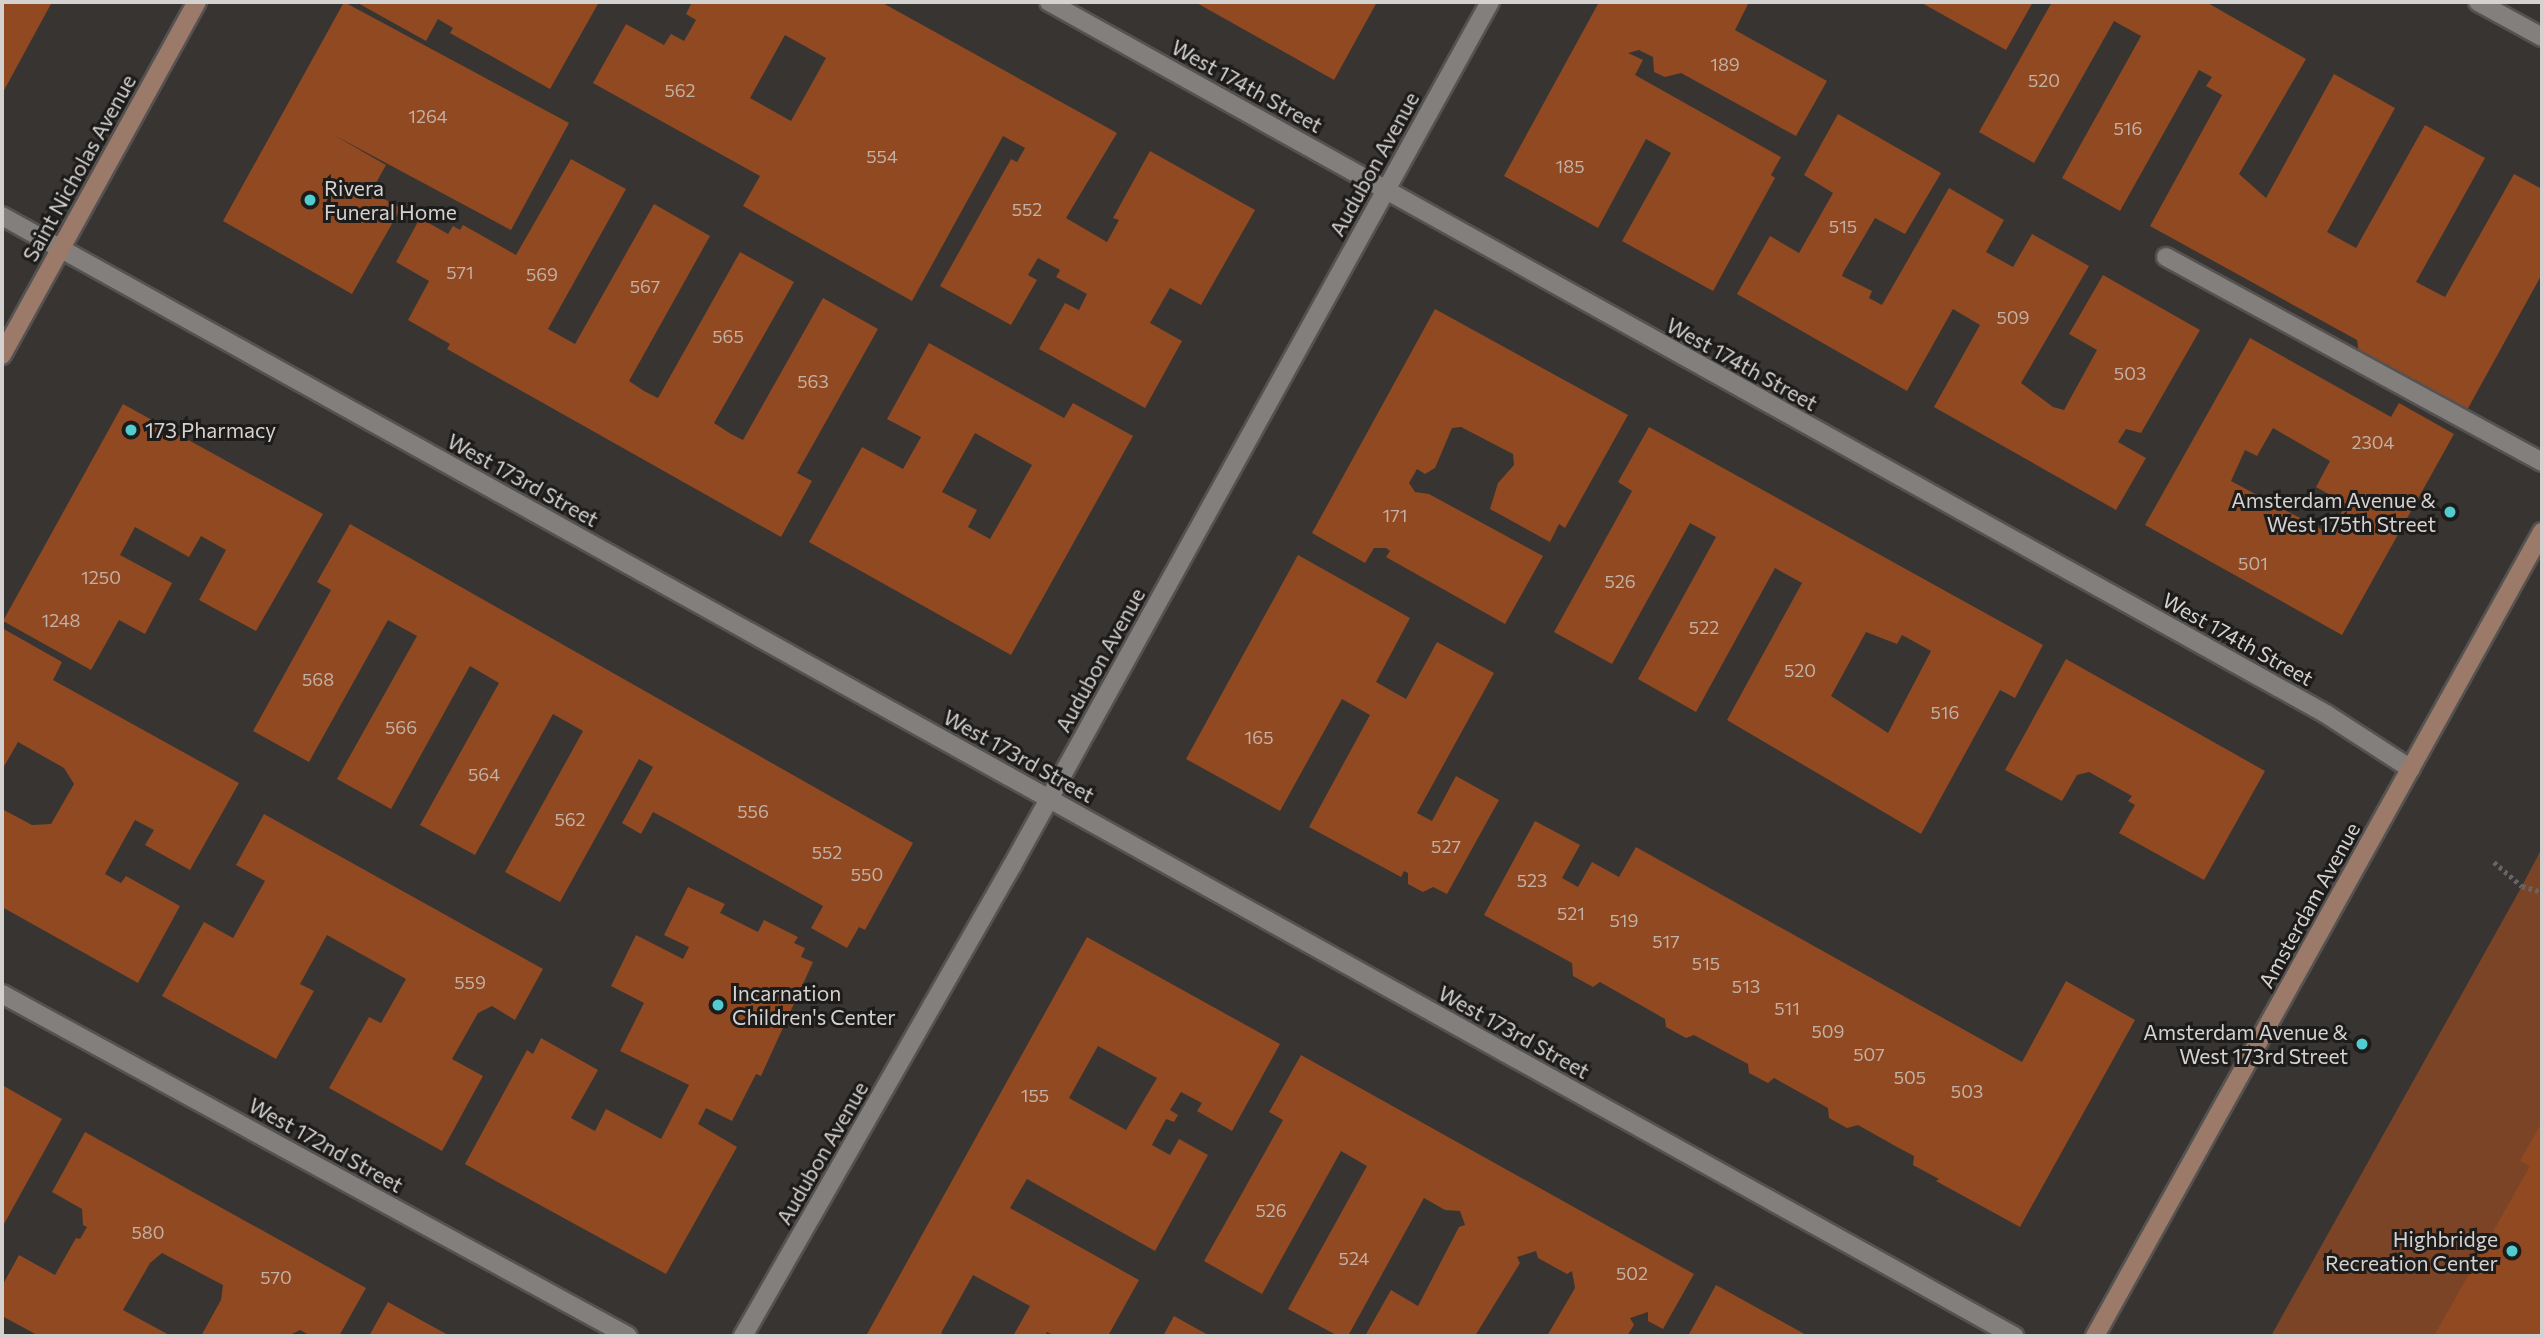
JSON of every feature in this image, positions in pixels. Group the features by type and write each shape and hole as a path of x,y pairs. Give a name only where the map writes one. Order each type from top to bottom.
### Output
{"main road":[{"name":"Saint Nicholas Avenue","path":"2,355 197,2"},
{"name":"Amsterdam Avenue","path":"2095,1336 2542,532"}],"street":[{"name":"West 174th Street","path":"1049,2 2314,708 2411,769"},
{"name":"Audubon Avenue","path":"743,1336 1049,799 1490,2"},
{"path":"2478,2 2542,37"},
{"name":"West 173rd Street","path":"2,216 2014,1336"},
{"path":"2166,257 2542,462"},
{"name":"West 172nd Street","path":"2,994 628,1336"}],"path":[{"path":"2494,862 2522,886 2542,892"}],"shaded area":[{"path":"2542,848 2542,1336 2271,1336 2522,886"}],"building":[{"path":"2,2 52,2 2,94"},
{"path":"344,2 569,123 511,230 332,134 386,165 371,192 401,208 352,294 223,221"},
{"path":"356,2 599,2 550,89 450,33 453,28 438,19 426,41"},
{"path":"692,2 881,2 1117,133 1066,218 1107,242 1119,220 1113,218 1150,151 1255,210 1201,305 1170,288 1150,323 1182,341 1145,408 1039,349 1065,303 1079,310 1087,294 1056,277 1060,270 1038,258 1028,275 1037,280 1011,325 940,286 1011,159 1017,162 1025,148 1003,136 912,301 743,206 760,176 593,83 626,24 664,45 671,34 684,41 696,20 686,14","holes":["785,35 826,58 791,121 750,98"]},
{"path":"1195,2 1377,2 1334,80"},
{"path":"1599,2 1749,2 1735,30 1827,81 1796,136 1681,73 1665,77 1654,72 1653,57 1639,50 1628,53 1643,60 1635,75 1781,157 1771,175 1775,178 1713,291 1622,241 1671,153 1646,139 1598,228 1504,176"},
{"path":"1920,2 2033,2 2006,50"},
{"path":"2052,2 2206,2 2306,59 2239,174 2266,198 2334,74 2395,108 2327,232 2356,248 2425,125 2485,158 2416,282 2445,297 2514,174 2542,189 2542,274 2466,412 2359,353 2357,340 2150,226 2222,95 2206,86 2212,77 2199,70 2120,211 2062,178 2141,36 2114,21 2034,163 1979,132"},
{"path":"1838,114 1941,173 1905,234 1875,218 1844,271 1842,276 1872,291 1869,298 1882,305 1949,188 2004,220 1986,252 2013,267 2032,234 2089,266 2021,383 2053,407 2064,410 2097,350 2069,334 2103,275 2200,330 2141,433 2126,429 2118,442 2146,458 2116,510 1934,407 1980,325 1953,309 1907,391 1737,294 1770,236 1799,253 1833,193 1804,175"},
{"path":"571,159 626,189 548,329 575,344 654,204 710,236 629,381 644,391 658,398 740,252 794,282 714,423 731,434 743,440 823,298 878,329 797,473 812,481 781,537 447,349 450,344 408,320 429,281 396,262 420,218 448,234 453,226 460,230 463,225 516,255"},
{"path":"1435,309 1628,415 1565,528 1559,524 1550,542 1490,509 1498,483 1514,465 1513,454 1461,427 1452,428 1435,468 1425,474 1417,469 1409,483 1415,492 1429,494 1543,556 1505,624 1386,557 1390,551 1386,548 1374,548 1365,563 1312,533"},
{"path":"2250,338 2391,417 2399,403 2454,434 2342,635 2145,525","holes":["2273,428 2330,461 2316,487 2346,504 2330,534 2231,481 2245,450 2257,456"]},
{"path":"929,343 1064,418 1073,403 1133,436 1011,655 809,542 862,447 903,469 921,437 887,419","holes":["975,433 1032,465 990,539 968,527 977,510 942,492"]},
{"path":"123,404 323,514 256,631 199,600 226,550 201,536 189,557 135,527 120,555 172,583 145,634 119,620 91,670 3,621"},
{"path":"1649,427 2043,645 2015,698 2000,690 1921,834 1727,720 1802,583 1775,568 1696,712 1638,679 1716,537 1690,523 1612,664 1554,632 1632,491 1618,482","holes":["1866,632 1897,644 1902,635 1931,651 1888,733 1831,696"]},
{"path":"350,524 913,843 865,930 859,927 847,948 811,928 823,906 672,822 653,812 641,834 622,823 653,767 639,759 560,902 505,872 583,731 553,714 475,855 420,825 499,683 470,666 391,809 337,779 417,636 388,620 309,762 253,731 331,590 317,582"},
{"path":"1298,555 1410,618 1376,682 1406,699 1437,642 1494,673 1417,813 1432,821 1456,776 1499,800 1447,894 1433,887 1423,892 1408,884 1408,873 1404,871 1401,877 1309,827 1370,715 1342,699 1280,811 1186,759"},
{"path":"2,628 62,662 53,680 239,783 190,870 145,845 154,830 135,820 105,874 121,883 126,876 180,906 138,983 2,907 2,809 32,825 51,824 74,784 64,768 18,742 2,770"},
{"path":"2066,659 2265,771 2204,880 2119,833 2135,805 2128,801 2132,796 2089,772 2077,775 2062,801 2005,770"},
{"path":"264,814 543,969 515,1020 492,1006 478,1013 452,1059 483,1076 442,1151 329,1088 369,1017 381,1023 406,979 327,935 300,984 314,991 276,1059 162,996 204,922 233,938 265,881 236,865"},
{"path":"1535,821 1580,845 1562,878 1578,887 1592,862 1619,877 1636,847 2022,1062 2066,981 2135,1020 2020,1227 1936,1181 1939,1179 1913,1165 1914,1156 1858,1125 1847,1128 1829,1118 1828,1108 1774,1078 1768,1083 1749,1073 1748,1064 1694,1035 1686,1038 1666,1027 1665,1019 1600,982 1593,987 1573,976 1572,963 1484,915"},
{"path":"688,887 725,904 720,913 758,932 764,920 798,937 794,943 805,948 801,957 813,962 761,1076 756,1074 732,1121 706,1108 698,1124 737,1147 666,1274 465,1164 527,1050 533,1054 541,1038 598,1070 571,1118 595,1131 606,1109 661,1139 689,1085 620,1051 644,1003 611,986 636,935 683,959 689,947 664,935"},
{"path":"1087,937 1280,1044 1232,1131 1197,1111 1202,1103 1181,1092 1170,1110 1178,1115 1174,1122 1166,1119 1152,1145 1170,1155 1179,1139 1208,1155 1155,1251 1027,1179 1010,1208 1139,1280 1108,1336 1055,1336 1047,1332 1045,1336 1013,1336 1030,1306 973,1275 941,1333 947,1336 866,1336","holes":["1098,1046 1157,1078 1126,1130 1069,1098"]},
{"path":"1301,1055 1694,1274 1663,1329 1648,1321 1648,1312 1630,1318 1634,1325 1627,1336 1547,1336 1575,1288 1572,1271 1567,1274 1538,1258 1536,1251 1517,1257 1520,1263 1475,1336 1365,1336 1391,1290 1418,1306 1459,1227 1465,1225 1460,1211 1445,1210 1424,1198 1348,1336 1338,1336 1288,1309 1367,1166 1341,1151 1262,1294 1204,1261 1283,1120 1269,1112"},
{"path":"2,1085 62,1119 4,1224 2,1222"},
{"name":"Highbridge Recreation Center","path":"2542,1122 2542,1336 2434,1336 2530,1166 2520,1161"},
{"path":"85,1132 366,1288 339,1336 311,1336 300,1330 288,1336 201,1336 221,1300 223,1285 162,1253 150,1263 123,1310 171,1336 39,1336 2,1316 2,1286 19,1255 55,1275 76,1238 80,1239 87,1227 83,1225 82,1209 52,1192"},
{"path":"1716,1285 1808,1336 1688,1336"},
{"path":"388,1302 450,1336 369,1336"},
{"path":"1174,1316 1210,1336 1163,1336"}],"place":[{"name":"Rivera Funeral Home","path":"310,200"},
{"name":"173 Pharmacy","path":"131,430"},
{"name":"Amsterdam Avenue & West 175th Street","path":"2450,512"},
{"name":"Incarnation Children's Center","path":"718,1005"},
{"name":"Amsterdam Avenue & West 173rd Street","path":"2362,1044"},
{"name":"Highbridge Recreation Center","path":"2512,1251"}]}
